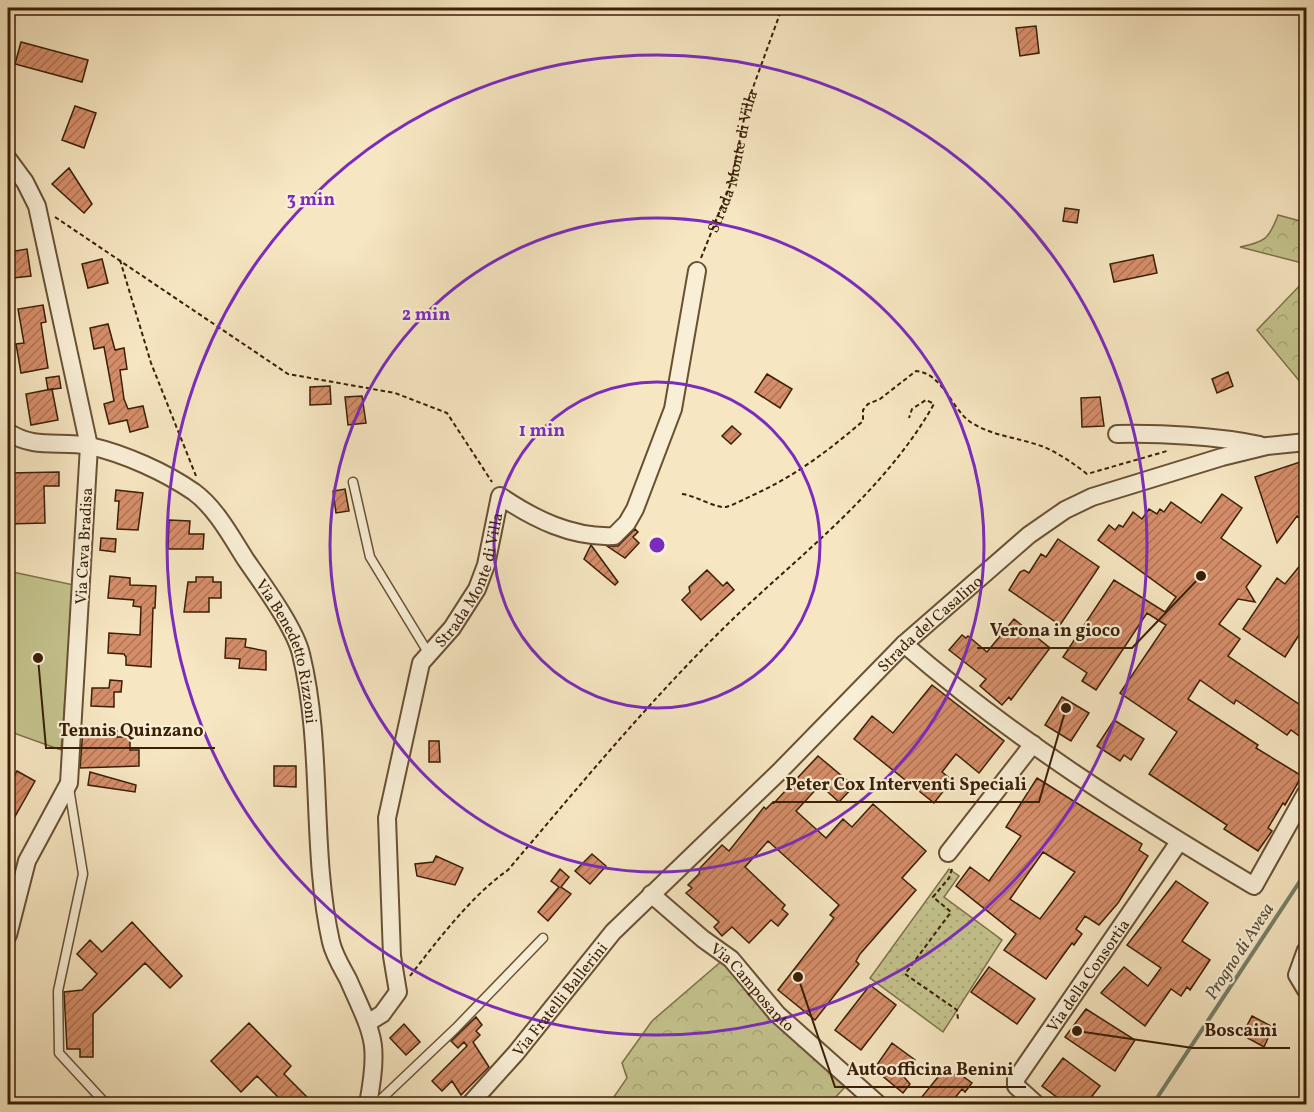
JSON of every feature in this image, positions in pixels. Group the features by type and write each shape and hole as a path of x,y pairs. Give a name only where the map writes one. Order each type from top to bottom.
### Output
{"street":[{"name":"Via Cava Bradisa","path":"8,159 25,182 37,206 89,446 69,783 27,861 8,935"},
{"name":"Strada Monte di Villa","path":"398,992 392,956 387,818 421,663 452,628 477,589 486,565 500,496 529,516 593,537 614,536 627,524 635,509 673,410 697,271"},
{"name":"Via Benedetto Rizzoni","path":"8,432 24,442 89,446 123,456 195,493 223,526 258,578 301,652 310,706 317,811 332,944 369,1022"},
{"name":"Strada del Casalino","path":"1117,434 1151,433 1232,439 1267,446"},
{"name":"Strada del Casalino","path":"651,894 779,772 904,644 975,579 1065,510 1126,485 1267,446 1306,442"},
{"path":"904,644 957,689 1033,744 1179,842 1254,886 1306,793"},
{"path":"948,852 1033,744"},
{"name":"Via della Consortia","path":"1036,1104 1016,1086 1016,1079 1179,842"},
{"name":"Via Camposanto","path":"651,894 703,939 731,959 768,1001 849,1080 878,1104"},
{"name":"Via Fratelli Ballerini","path":"471,1101 516,1053 613,932 651,894"},
{"path":"1306,950 1297,975 1306,990"},
{"path":"368,1104 375,1066 374,1039 369,1022 382,1014 398,992"}],"lane":[{"path":"353,482 370,557 429,654"},
{"path":"69,783 82,874 58,991 59,1053 106,1104"},
{"path":"376,1104 456,1028 543,938"}],"path":[{"name":"Strada Monte di Villa","path":"697,271 731,183 747,104 782,8"},
{"path":"37,206 120,259 288,374 395,393 447,413 500,496"},
{"path":"120,259 151,363 197,479 195,493"},
{"path":"682,494 702,498 712,505 726,507 759,492 824,454 863,421 863,410 868,404 880,399 916,371 927,374 946,392 969,421 1068,458 1087,474 1170,450"},
{"path":"398,992 467,909 496,878 508,870 653,701 736,617 815,546 884,474 934,404 926,400 912,409 909,418"},
{"path":"948,852 954,864 949,878 933,897 951,912 905,974 957,1010 958,1020"}],"green space":[{"path":"1278,215 1300,221 1306,227 1306,264 1240,247 1265,238"},
{"path":"1306,279 1306,389 1257,330"},
{"path":"8,571 74,585 61,750 8,731"},
{"path":"949,869 959,876 944,897 1002,940 943,1032 870,978"},
{"path":"724,959 848,1084 829,1104 609,1104 627,1078 622,1063 652,1021"}],"building":[{"path":"1036,26 1039,53 1020,56 1016,28"},
{"path":"21,42 88,60 82,82 15,64"},
{"path":"75,106 96,113 84,148 62,140"},
{"path":"69,168 92,204 84,213 52,184"},
{"path":"1065,208 1079,210 1077,223 1063,221"},
{"path":"27,249 31,276 13,278 8,252"},
{"path":"1153,255 1157,273 1114,282 1110,264"},
{"path":"102,259 108,283 88,288 82,264"},
{"path":"43,305 46,322 41,323 48,368 21,373 16,344 24,343 18,309"},
{"path":"108,324 115,350 124,348 127,369 120,370 124,399 128,409 143,406 148,427 130,432 127,420 109,424 104,404 114,401 104,347 94,349 90,328"},
{"path":"1228,372 1233,386 1217,393 1212,379"},
{"path":"767,374 792,389 780,408 755,392"},
{"path":"59,376 61,388 48,390 46,378"},
{"path":"330,386 331,404 310,405 310,387"},
{"path":"52,389 58,420 31,425 26,394"},
{"path":"362,396 366,423 348,425 345,397"},
{"path":"1100,397 1104,426 1082,427 1081,398"},
{"path":"732,426 741,434 731,444 722,436"},
{"path":"1306,460 1306,523 1297,516 1277,543 1255,477"},
{"path":"59,472 59,486 44,486 45,523 8,524 8,473"},
{"path":"345,489 349,511 336,513 333,491"},
{"path":"116,490 143,493 138,530 117,529 119,501 115,501"},
{"path":"1222,494 1242,508 1221,538 1261,566 1246,587 1255,602 1238,599 1219,624 1240,639 1228,656 1306,709 1306,741 1291,730 1287,735 1236,700 1234,704 1200,680 1188,699 1258,745 1256,748 1302,776 1268,828 1272,831 1258,851 1224,829 1227,825 1149,774 1177,732 1120,693 1166,625 1147,613 1096,690 1082,681 1087,673 1063,657 1114,580 1165,612 1176,597 1098,540 1109,525 1115,530 1119,525 1123,527 1133,512 1142,519 1149,509 1157,514 1160,509 1164,512 1171,502 1201,523"},
{"path":"169,520 190,521 189,534 204,534 203,549 168,549"},
{"path":"635,529 638,532 633,537 639,543 625,558 607,546 618,546"},
{"path":"101,538 116,539 115,552 100,550"},
{"path":"1058,539 1099,567 1060,625 1009,590 1020,572 1024,570 1029,573 1041,554 1046,557"},
{"path":"591,545 618,582 615,585 584,559"},
{"path":"1306,558 1306,624 1285,657 1243,629 1277,578 1285,584"},
{"path":"707,570 723,586 727,582 734,590 701,620 682,600 690,592 689,587"},
{"path":"110,576 130,578 130,585 156,586 151,667 126,665 124,654 108,653 109,633 140,635 141,607 133,606 134,600 108,598"},
{"path":"196,577 213,577 213,582 221,582 221,598 209,598 209,612 184,612 188,582 196,582"},
{"path":"1014,619 1050,648 1011,700 1009,697 1002,705 980,686 986,679 949,650 962,635 966,638 968,636 987,652"},
{"path":"226,638 246,639 245,647 266,651 266,670 239,668 240,659 225,658"},
{"path":"110,680 122,681 121,692 114,692 114,707 91,706 92,688 109,688"},
{"path":"932,685 1004,741 979,773 956,754 942,772 952,780 934,803 854,739 872,716 893,733"},
{"path":"1062,697 1089,713 1071,741 1045,725"},
{"path":"1114,720 1144,739 1131,760 1124,755 1120,761 1097,746"},
{"path":"83,729 117,731 117,737 130,737 130,750 139,750 139,766 80,768"},
{"path":"429,741 439,741 440,762 429,762"},
{"path":"818,756 854,786 839,802 820,785 796,811 826,838 843,819 852,827 873,804 926,851 902,878 916,890 860,954 856,961 859,964 815,1020 778,990 834,918 830,915 839,905 768,841 745,867 785,905 782,909 788,914 778,926 771,920 749,943 732,927 722,936 714,927 719,922 686,893 692,888 688,885 699,874 700,868 722,845 729,851 764,807 766,809 774,803"},
{"path":"274,766 296,766 296,787 274,786"},
{"path":"17,771 35,781 8,829 8,787"},
{"path":"90,772 136,785 135,792 88,785"},
{"path":"1037,778 1142,844 1139,850 1148,856 1118,903 1099,925 1085,916 1076,929 1082,934 1074,945 1072,943 1046,979 1004,950 1016,934 956,886 970,867 989,881 1021,836 1006,827","holes":["1043,852 1075,872 1040,919 1010,899"]},
{"path":"592,854 606,866 590,884 575,871"},
{"path":"436,856 463,868 455,885 417,876 415,864 433,862"},
{"path":"560,869 569,877 561,887 571,894 548,921 538,912 559,887 551,881"},
{"path":"1176,881 1208,903 1182,941 1210,960 1190,990 1187,987 1181,996 1171,989 1145,1026 1101,993 1124,967 1148,986 1161,968 1127,945"},
{"path":"132,922 182,976 170,988 145,963 93,1014 93,1057 80,1057 80,1049 67,1049 64,992 82,990 97,974 77,954 90,940 102,952"},
{"path":"989,967 1035,999 1017,1024 971,992"},
{"path":"870,985 896,1005 861,1050 835,1030"},
{"path":"1086,1009 1135,1040 1115,1071 1065,1037"},
{"path":"1252,1016 1273,1027 1264,1047 1242,1035"},
{"path":"476,1017 482,1025 476,1031 480,1035 473,1042 489,1067 461,1095 452,1081 442,1091 432,1081 467,1046 464,1042 458,1048 451,1041"},
{"path":"249,1023 291,1066 284,1074 314,1104 285,1104 257,1076 241,1092 211,1061"},
{"path":"404,1024 420,1042 406,1055 390,1038"},
{"path":"892,1043 915,1060 904,1077 910,1084 903,1093 874,1069"},
{"path":"1063,1058 1100,1086 1086,1104 1066,1104 1042,1086"},
{"path":"946,1067 955,1075 957,1072 972,1083 965,1092 962,1089 950,1104 929,1104 921,1098"}],"waterway":[{"name":"Progno di Avesa","path":"1153,1104 1306,872"}],"place":[{"name":"Verona in gioco","path":"1201,576"},
{"name":"Tennis Quinzano","path":"38,658"},
{"name":"Peter Cox Interventi Speciali","path":"1066,708"},
{"name":"Autoofficina Benini","path":"798,977"},
{"name":"Boscaini","path":"1077,1031"}]}
